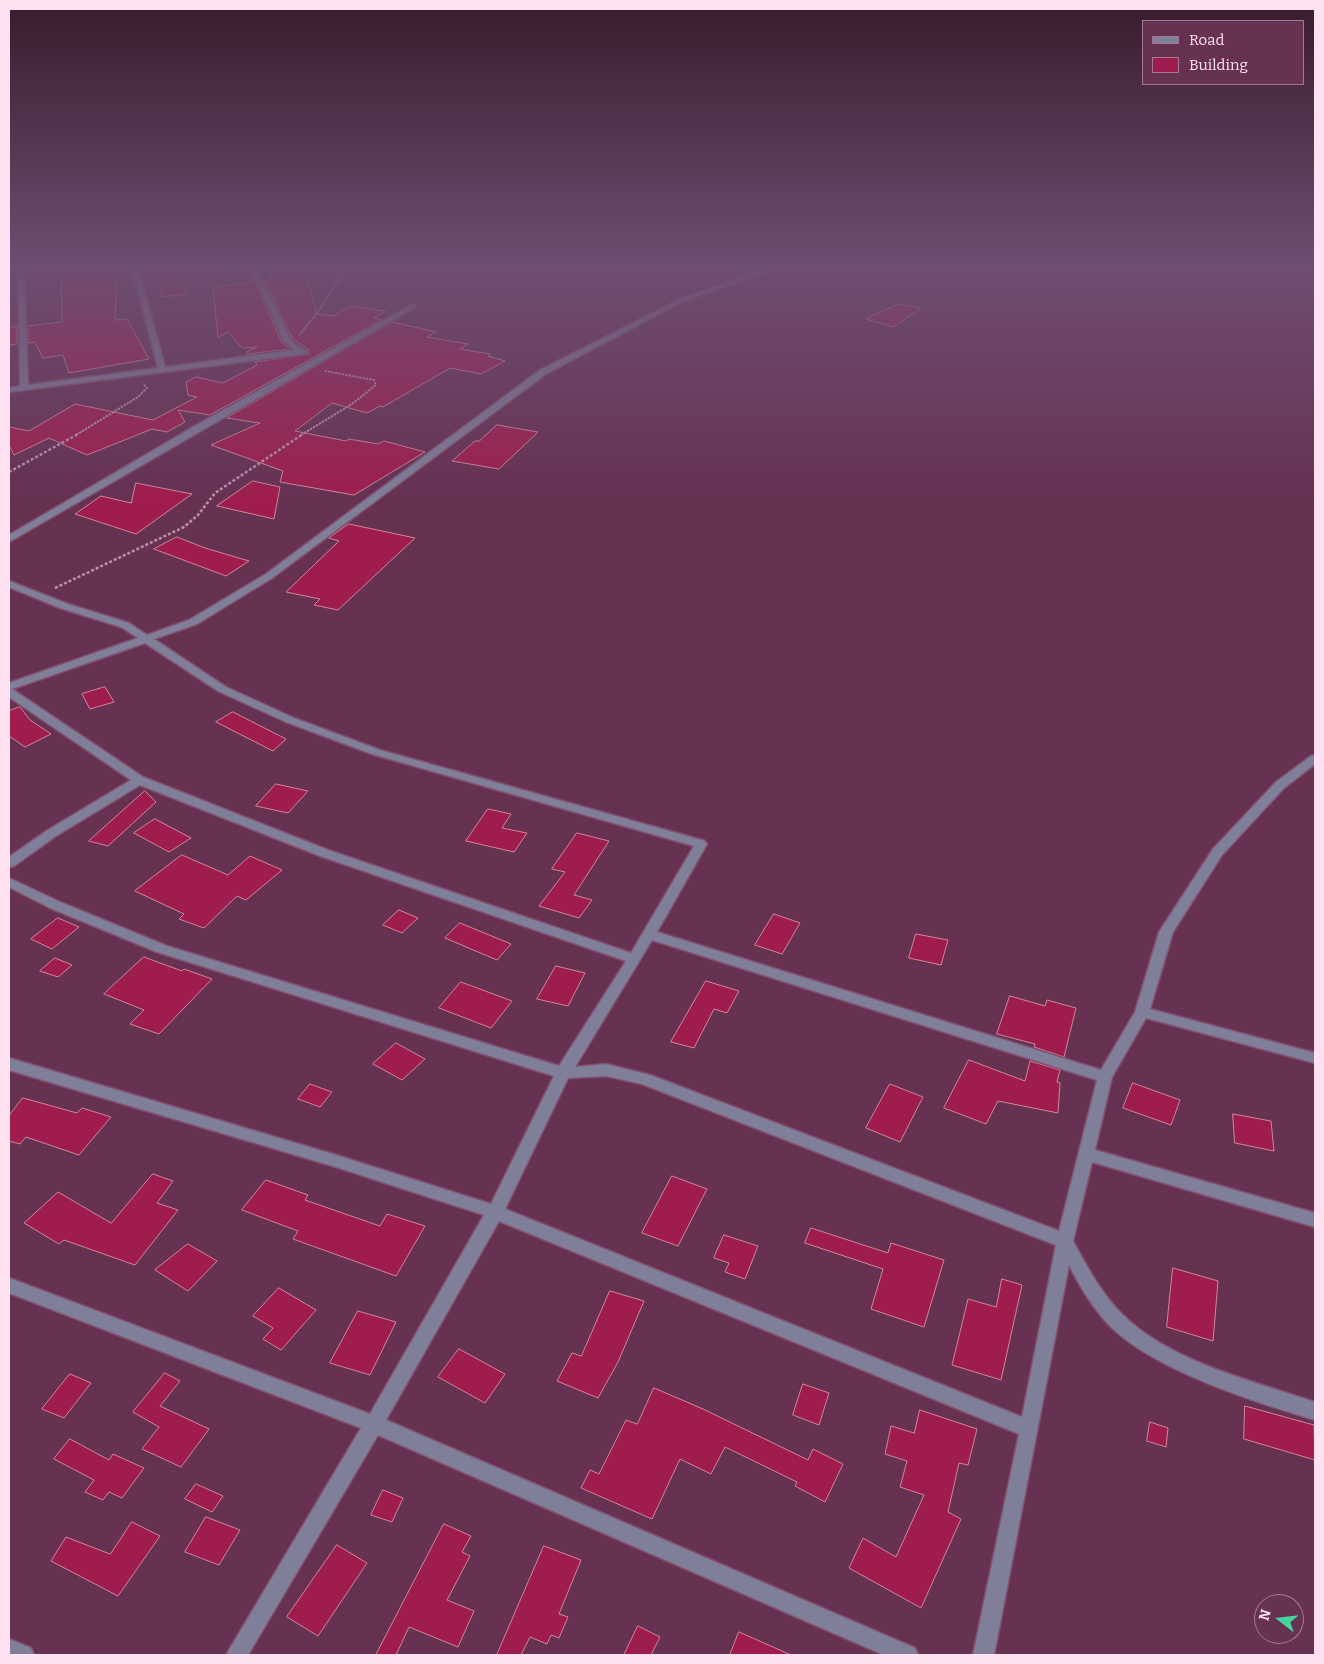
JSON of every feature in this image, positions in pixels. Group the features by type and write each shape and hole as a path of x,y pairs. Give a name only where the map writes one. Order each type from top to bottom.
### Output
{"street":[{"path":"23,346 24,387"},
{"path":"156,346 162,370"},
{"path":"292,346 321,358"},
{"path":"9,539 343,346"},
{"path":"9,687 193,622 269,576 543,372 590,346"},
{"path":"9,390 302,351"},
{"path":"9,584 38,596 125,625 145,640 222,689 290,720 376,752 701,844 649,934 564,1073 495,1212 374,1424 236,1655"},
{"path":"9,692 139,780 324,854 634,959"},
{"path":"982,1655 1029,1429 1065,1241 1088,1154 1105,1077 1142,1012 1166,932 1217,852 1280,785 1315,758"},
{"path":"9,863 52,833 139,780"},
{"path":"9,882 55,905 162,949 564,1073 606,1070 645,1080 1065,1241 1083,1275 1100,1299 1125,1328 1160,1350 1209,1373 1315,1411"},
{"path":"649,934 1105,1077"},
{"path":"1142,1012 1315,1058"},
{"path":"9,1064 336,1161 495,1212 1029,1429"},
{"path":"1088,1154 1315,1220"},
{"path":"9,1284 374,1424 908,1655"},
{"path":"9,1649 24,1655"}],"path":[{"path":"38,596 184,527 198,515 215,494 265,461 280,448 352,404 376,385 374,380 306,367"},
{"path":"9,472 44,454 138,397 147,388 134,373"}],"building":[{"path":"37,346 142,346 149,359 69,373 63,355 43,358"},
{"path":"240,346 286,346 290,349 248,354 246,352 257,347 242,348"},
{"path":"303,346 335,346 210,415 178,410 185,422 167,432 152,429 87,455 49,438 14,455 9,445 9,427 29,431 75,404 153,420 197,397 188,395 186,382 196,377 223,383 257,365 255,362 309,354 309,350"},
{"path":"351,346 465,346 460,349 490,354 488,356 505,361 481,374 450,368 383,407 380,406 367,413 332,403 295,431 346,441 349,439 378,444 384,441 425,452 354,495 280,482 283,471 211,445 260,423 227,418"},
{"path":"497,425 538,432 499,469 452,461 475,441 479,441"},
{"path":"253,481 280,487 274,519 217,506"},
{"path":"136,483 192,494 136,534 75,514 101,496 131,503"},
{"path":"349,524 415,538 338,610 314,605 320,599 286,592 339,541 329,538"},
{"path":"177,537 205,548 249,561 226,576 154,549"},
{"path":"105,687 114,702 90,709 82,694"},
{"path":"20,707 30,720 51,734 25,747 9,736 9,711"},
{"path":"233,712 286,739 273,751 216,722"},
{"path":"276,784 308,791 288,813 256,806"},
{"path":"145,791 156,802 108,846 89,841"},
{"path":"488,809 511,814 502,828 527,833 514,852 466,841"},
{"path":"155,819 191,838 169,852 134,833"},
{"path":"577,833 609,841 574,895 592,900 579,918 539,906 565,872 552,869"},
{"path":"182,855 228,875 250,856 282,870 246,900 237,896 204,928 179,919 184,914 135,891"},
{"path":"399,910 418,918 402,933 383,925"},
{"path":"774,914 800,923 782,954 755,945"},
{"path":"58,918 79,927 52,949 31,939"},
{"path":"460,923 511,944 497,960 445,938"},
{"path":"916,934 948,940 941,965 909,958"},
{"path":"144,957 182,971 184,969 212,979 159,1034 130,1024 144,1010 104,994"},
{"path":"55,958 72,965 58,977 40,971"},
{"path":"556,966 585,973 568,1006 537,999"},
{"path":"706,981 739,991 727,1013 714,1009 694,1048 671,1042"},
{"path":"461,982 512,1001 491,1028 439,1008"},
{"path":"1010,996 1045,1006 1047,1000 1076,1008 1064,1057 1034,1047 1035,1044 997,1034"},
{"path":"396,1043 425,1059 402,1080 373,1064"},
{"path":"969,1060 1025,1081 1030,1061 1060,1070 1057,1082 1060,1083 1058,1113 998,1101 986,1124 944,1108"},
{"path":"1133,1083 1180,1100 1171,1125 1123,1108"},
{"path":"310,1084 332,1092 320,1107 298,1099"},
{"path":"890,1084 923,1097 900,1142 866,1128"},
{"path":"23,1098 77,1113 82,1108 111,1117 79,1155 26,1137 20,1144 9,1141 9,1116"},
{"path":"1233,1114 1271,1121 1274,1151 1235,1143"},
{"path":"153,1174 173,1181 157,1203 178,1210 135,1265 64,1240 59,1244 24,1223 58,1192 111,1223"},
{"path":"672,1176 707,1189 678,1246 642,1233"},
{"path":"266,1180 308,1195 305,1200 380,1226 387,1214 425,1226 396,1276 293,1239 298,1231 242,1210"},
{"path":"811,1228 888,1253 891,1243 944,1260 924,1327 871,1309 883,1269 805,1243"},
{"path":"724,1235 758,1246 745,1279 725,1272 729,1263 714,1258"},
{"path":"188,1244 217,1261 188,1291 155,1270"},
{"path":"1173,1268 1218,1281 1213,1341 1167,1327"},
{"path":"1002,1279 1022,1285 1001,1380 952,1365 968,1299 996,1307"},
{"path":"279,1288 316,1310 281,1350 263,1339 273,1328 253,1316"},
{"path":"610,1291 644,1301 618,1362 598,1398 557,1381 572,1353 581,1356"},
{"path":"358,1311 396,1322 370,1375 330,1363"},
{"path":"459,1349 505,1374 485,1403 438,1377"},
{"path":"165,1373 180,1381 160,1406 209,1429 181,1467 142,1449 159,1427 133,1412"},
{"path":"70,1374 91,1383 64,1418 42,1409"},
{"path":"803,1384 829,1393 819,1425 793,1415"},
{"path":"654,1388 703,1409 808,1460 813,1449 843,1464 825,1502 795,1486 797,1482 725,1447 711,1474 680,1459 652,1519 581,1488 590,1470 599,1474 626,1420 637,1424"},
{"path":"1245,1406 1314,1425 1315,1460 1244,1439"},
{"path":"920,1410 977,1429 968,1465 959,1463 948,1512 961,1519 921,1608 849,1568 863,1538 896,1557 924,1495 900,1487 907,1461 885,1454 891,1426 914,1433"},
{"path":"1150,1422 1168,1428 1166,1447 1147,1441"},
{"path":"70,1439 109,1460 113,1454 144,1468 122,1498 109,1492 103,1500 85,1492 94,1480 54,1459"},
{"path":"196,1484 223,1496 212,1512 185,1499"},
{"path":"383,1490 403,1498 392,1522 371,1515"},
{"path":"206,1517 240,1530 219,1565 185,1552"},
{"path":"132,1522 160,1536 118,1596 51,1561 66,1537 110,1554"},
{"path":"444,1524 471,1536 462,1552 470,1556 447,1600 474,1611 458,1647 409,1627 396,1655 376,1655"},
{"path":"337,1545 367,1563 318,1636 287,1617"},
{"path":"544,1546 581,1560 559,1614 568,1617 559,1638 551,1635 547,1644 530,1637 521,1655 497,1655"},
{"path":"638,1626 660,1637 651,1655 624,1655"},
{"path":"739,1632 791,1655 730,1655"}]}
